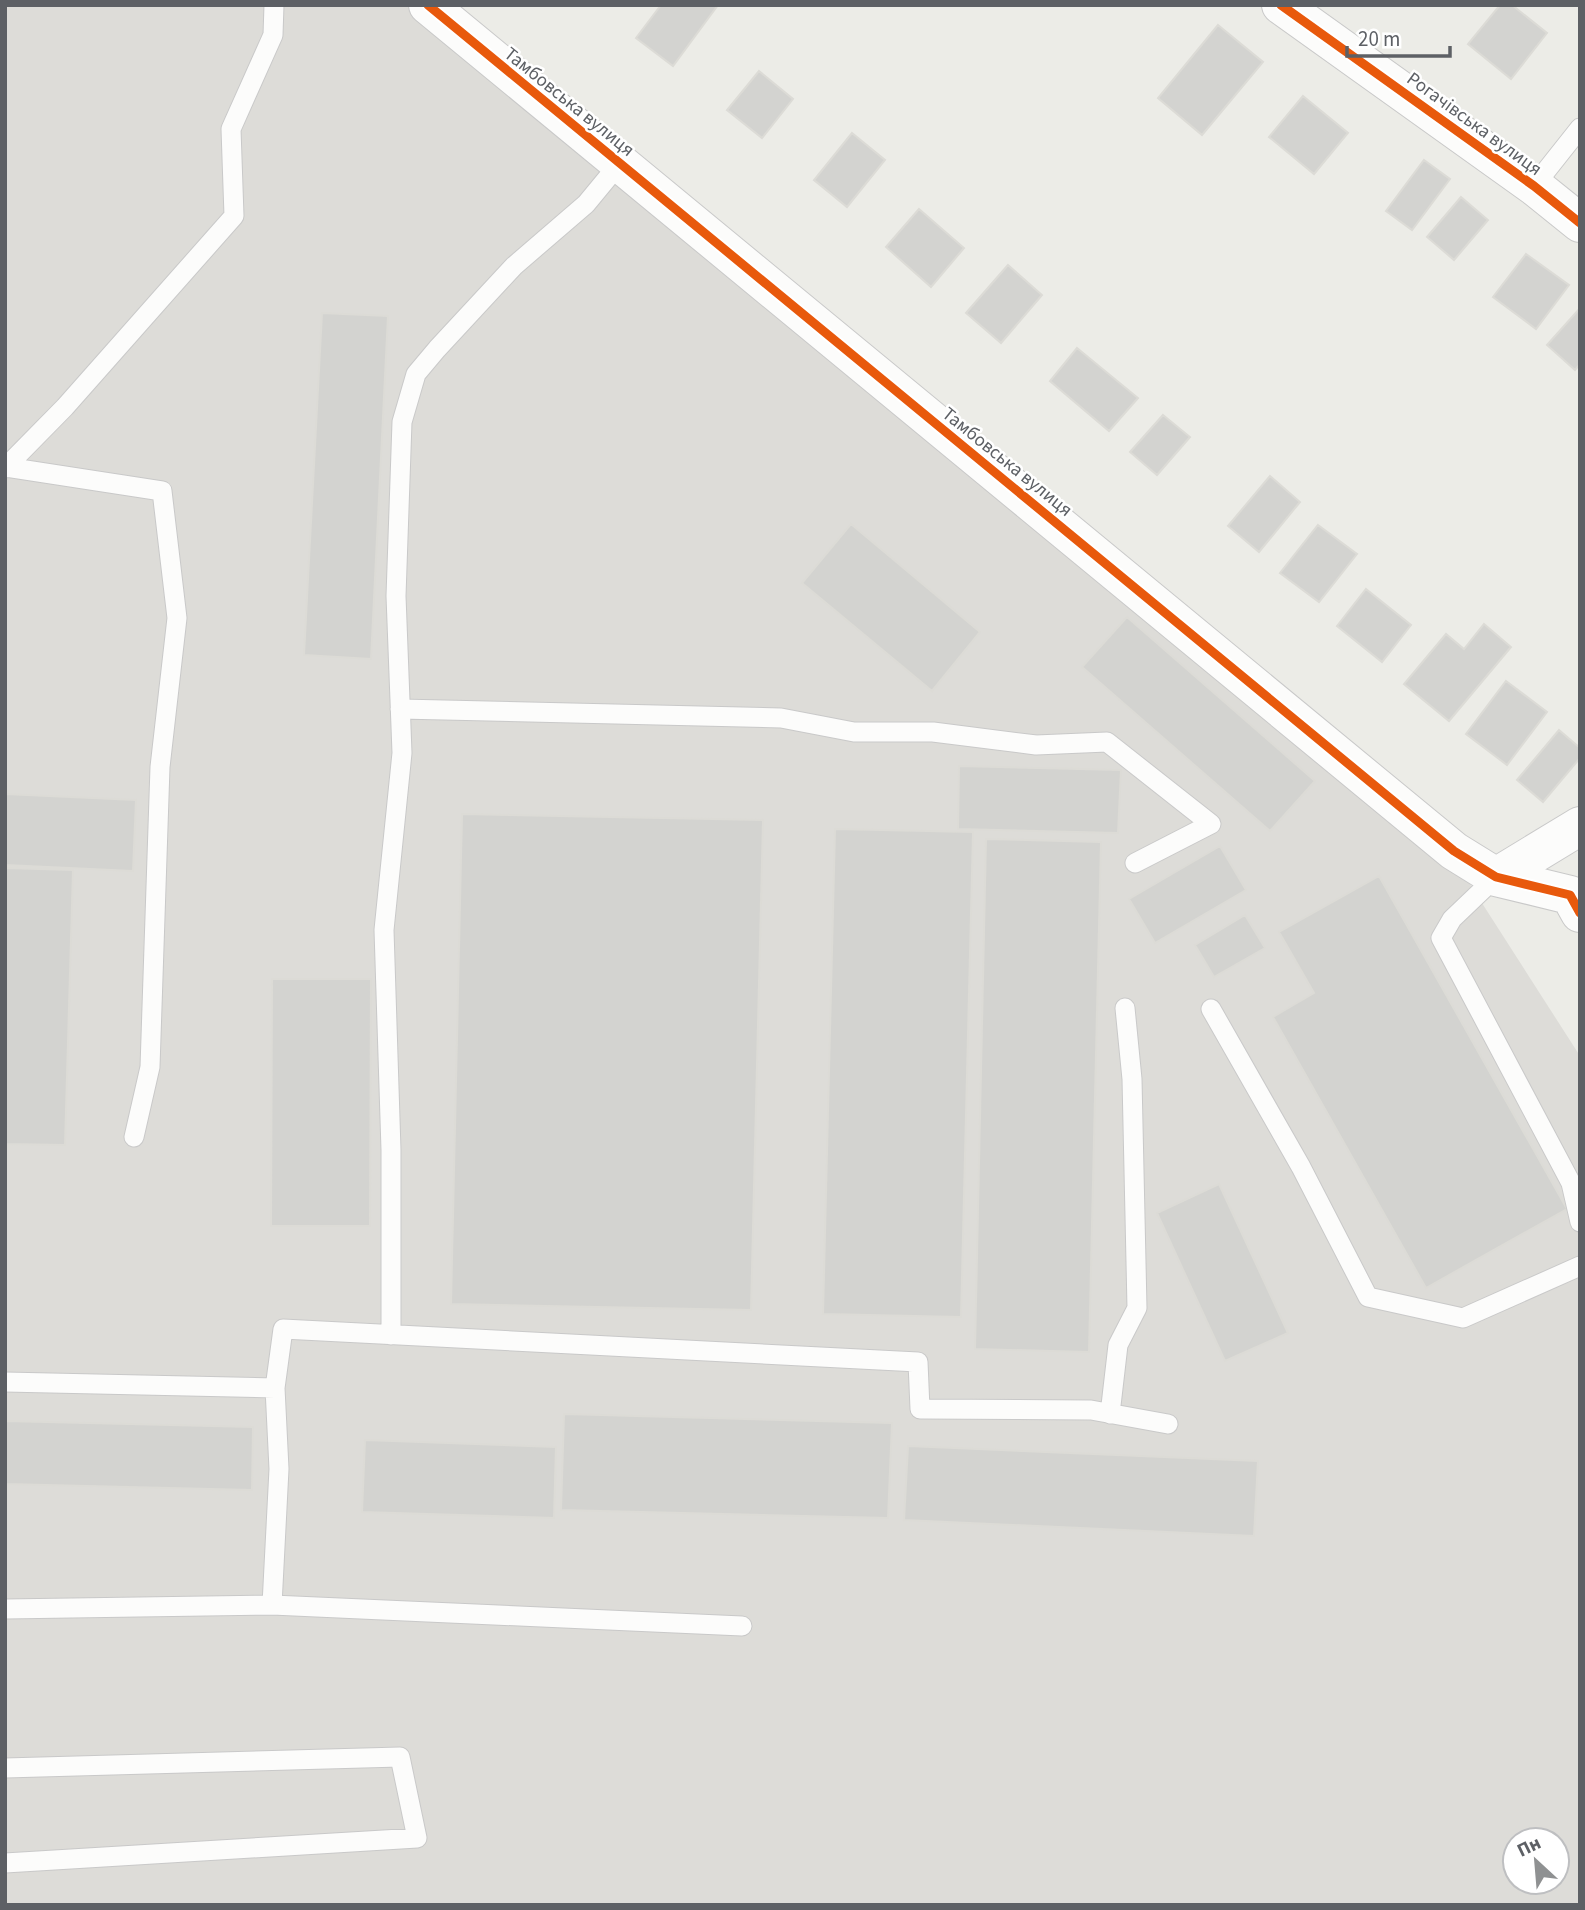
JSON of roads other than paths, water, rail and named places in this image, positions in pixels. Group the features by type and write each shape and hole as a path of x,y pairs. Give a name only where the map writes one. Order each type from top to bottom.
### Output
{"street":[{"name":"Рогачівська вулиця","path":"1281,5 1580,223"},
{"name":"Тамбовська вулиця","path":"441,10 620,164 1454,851 1496,877 1570,895 1580,913"},
{"path":"1496,877 1580,826"}],"lane":[{"path":"6,468 83,388 234,216 231,129 274,35 274,5"},
{"path":"1534,187 1580,128"},
{"path":"391,1335 391,1150 384,930 402,753 396,596 402,422 416,374 514,266 586,204 620,164"},
{"path":"6,468 162,491 177,618 160,766 150,1067 134,1137"},
{"path":"400,709 781,718 854,732 933,732 1035,745 1107,742 1210,824 1135,863"},
{"path":"1496,877 1452,919 1441,938 1571,1182 1580,1222"},
{"path":"1110,1413 1118,1345 1137,1308 1132,1079 1125,1008"},
{"path":"1211,1009 1301,1167 1368,1297 1463,1318 1580,1266"},
{"path":"272,1605 279,1469 275,1388 283,1329 919,1362 920,1409 1091,1410 1168,1424"},
{"path":"5,1382 275,1388"},
{"path":"5,1609 272,1605 742,1626"},
{"path":"5,1768 400,1757 416,1838 5,1863"}]}
